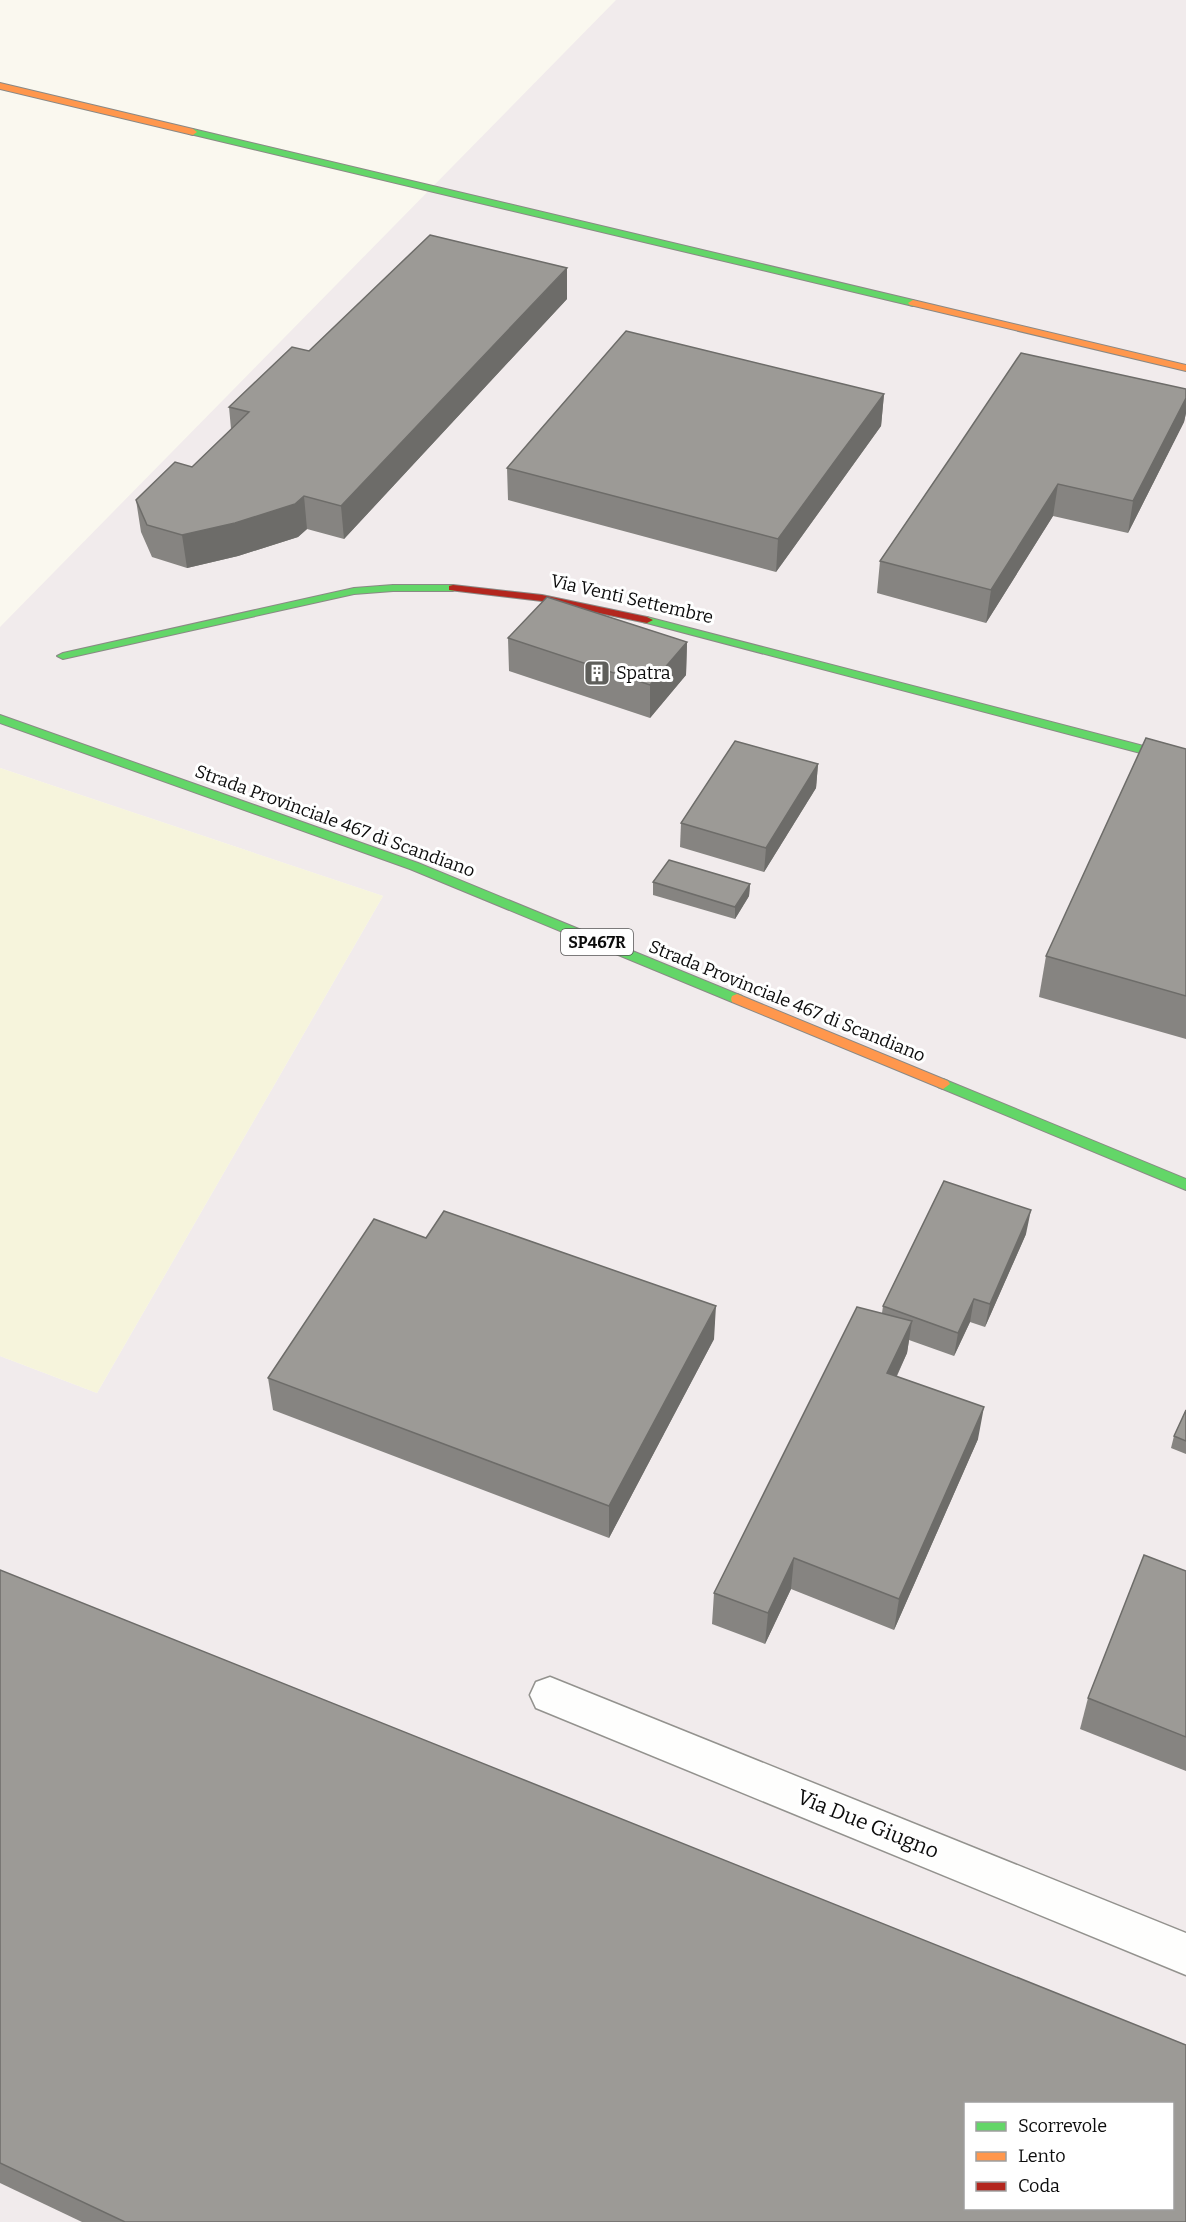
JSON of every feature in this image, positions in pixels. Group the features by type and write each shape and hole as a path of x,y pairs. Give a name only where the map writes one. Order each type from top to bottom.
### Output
{"main road":[{"path":"0,86 1186,368"},
{"name":"Via Venti Settembre","path":"63,656 354,591 394,587 487,589 573,602 654,621 1186,761"},
{"name":"Strada Provinciale 467 di Scandiano","path":"0,719 414,867 1186,1185"}],"street":[{"name":"Via Due Giugno","path":"550,1695 1186,1954"}],"shaded area":[{"path":"616,0 1186,0 1186,2222 0,2222 0,1356 97,1393 383,896 0,768 0,627"},
{"path":"0,768 383,896 97,1393 0,1356"}],"building":[{"path":"430,235 567,268 341,506 304,496 295,504 235,523 182,535 147,525 136,500 175,462 192,467 249,412 229,407 292,347 309,351"},
{"path":"626,331 884,394 778,539 507,468"},
{"path":"1021,353 1186,389 1186,398 1133,501 1058,484 991,590 880,561 951,457"},
{"path":"547,597 687,642 650,685 508,638"},
{"path":"1146,738 1186,749 1186,996 1046,956"},
{"path":"735,741 818,764 766,848 681,823"},
{"path":"669,860 750,884 735,907 653,882"},
{"path":"944,1181 1031,1210 990,1304 974,1299 958,1333 883,1306"},
{"path":"444,1211 716,1306 609,1506 268,1378 374,1219 426,1238"},
{"path":"857,1307 912,1321 887,1373 984,1407 899,1599 794,1558 768,1613 714,1593"},
{"path":"1186,1410 1186,1441 1174,1436"},
{"path":"1144,1555 1186,1571 1186,1737 1088,1698"},
{"path":"0,1570 1186,2045 1186,2222 125,2222 0,2163"}],"traffic: fast":[{"path":"193,132 913,303"},
{"path":"63,656 354,591 393,588 453,588"},
{"path":"647,620 1186,761"},
{"path":"0,719 414,866 737,999"},
{"path":"943,1084 1186,1185"}],"traffic: slow":[{"path":"0,86 193,132"},
{"path":"913,303 1186,368"},
{"path":"737,999 943,1084"}],"traffic: jam":[{"path":"453,588 542,598 647,620"}],"place":[{"name":"Spatra","path":"597,673"}]}
